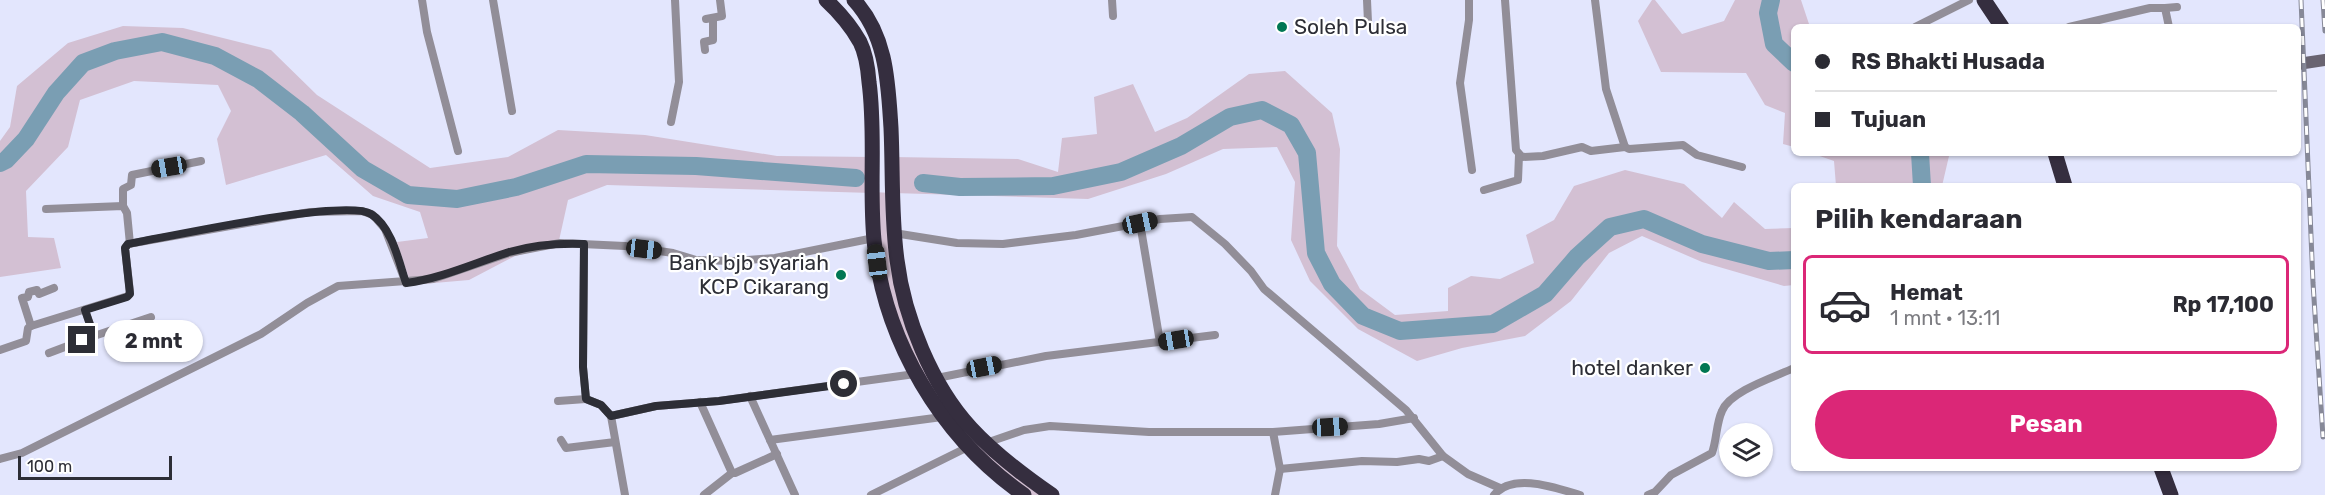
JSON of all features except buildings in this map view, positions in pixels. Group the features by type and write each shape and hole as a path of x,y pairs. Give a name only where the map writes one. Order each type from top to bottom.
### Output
{"highway":[{"path":"826,0 840,13 861,43 865,58 872,101 874,238 884,294 915,374 942,417 968,447 1017,494"},
{"path":"854,0 878,37 886,71 891,130 894,233 902,290 914,329 937,378 954,406 986,443 1011,466 1052,495"},
{"path":"1984,0 2000,24"},
{"path":"872,101 881,104 889,100"},
{"path":"873,131 881,127 891,130"},
{"path":"2056,156 2064,183"},
{"path":"2162,471 2171,495"}],"main road":[{"path":"2301,64 2325,60"}],"street":[{"path":"422,0 427,32 458,151"},
{"path":"493,0 512,111"},
{"path":"672,122 679,82 675,0"},
{"path":"705,50 704,42 712,40 710,18 722,16 720,0"},
{"path":"1112,0 1113,16"},
{"path":"1367,0 1368,22"},
{"path":"1469,0 1469,20 1460,83 1472,170"},
{"path":"1484,190 1518,180 1519,155 1515,139 1505,0"},
{"path":"1595,0 1606,89 1625,147"},
{"path":"1921,24 1969,0"},
{"path":"2082,24 2150,8 2177,7"},
{"path":"2165,8 2168,24"},
{"path":"1519,155 1522,157 1542,156 1582,147 1591,151 1683,145 1697,155 1742,167"},
{"path":"130,244 127,213 123,207 123,189 131,185 132,175 201,161"},
{"path":"46,209 123,207"},
{"path":"0,350 26,341 28,328 31,326 127,297 130,294 125,248 130,244 310,212 362,211 373,215 385,229 406,283"},
{"path":"894,233 957,243 1003,244 1076,235 1186,216 1196,219 1242,261 1264,289 1414,418 1443,456 1468,474 1497,491 1512,484 1528,484 1580,495"},
{"path":"1140,223 1160,342"},
{"path":"0,459 22,453 261,334 307,303 338,286 406,283 433,279 522,249 560,243 664,251 696,260 734,261 775,258 874,238"},
{"path":"584,244 583,367 586,399"},
{"path":"31,326 22,298 28,297 28,292 37,290 39,294 54,288"},
{"path":"85,310 94,336"},
{"path":"49,353 152,317"},
{"path":"937,378 1046,356 1215,335"},
{"path":"1653,494 1671,475 1712,453 1722,409 1728,402 1739,394 1791,369"},
{"path":"611,416 656,406 915,374"},
{"path":"750,396 795,495"},
{"path":"558,401 586,399 601,405 611,416 625,495"},
{"path":"700,402 732,472"},
{"path":"770,440 942,417"},
{"path":"986,443 1024,430 1050,426 1149,432 1273,432 1379,424 1414,418"},
{"path":"1273,432 1280,469 1275,495"},
{"path":"561,440 566,448 615,442"},
{"path":"871,495 968,447"},
{"path":"704,495 732,472 735,473 777,454"},
{"path":"1280,469 1362,461 1430,461 1443,456"}],"shaded area":[{"path":"1652,0 1655,0 1682,34 1724,21 1735,0 1801,0 1809,24 1791,24 1791,146 1783,144 1785,113 1765,105 1746,73 1661,72 1638,21"},
{"path":"123,26 183,28 271,50 317,95 430,168 508,157 558,130 645,135 777,156 873,157 873,192 892,193 892,157 1018,159 1058,172 1062,138 1097,134 1094,97 1133,84 1155,132 1187,118 1249,74 1285,71 1332,113 1340,149 1337,246 1360,289 1395,315 1448,311 1448,288 1471,276 1500,279 1534,263 1526,235 1554,220 1574,186 1625,170 1684,184 1722,218 1734,202 1765,229 1791,228 1791,285 1784,286 1702,262 1642,236 1609,253 1571,301 1525,336 1462,348 1417,361 1358,329 1310,281 1291,240 1295,182 1277,147 1223,149 1166,174 1088,199 893,193 902,290 954,406 1052,495 1024,495 942,417 888,308 872,193 607,185 568,200 558,245 515,256 469,280 411,285 397,242 428,238 420,212 373,196 326,155 226,185 217,139 231,111 218,85 134,81 80,100 68,147 26,191 28,237 54,238 61,268 0,277 0,141 10,127 17,86 68,43"},
{"path":"1820,156 1949,156 1943,183 1836,183 1834,161"}],"waterway":[{"path":"1771,0 1768,13 1774,44 1791,60"},
{"path":"0,163 6,160 26,139 56,93 83,63 115,51 162,42 215,56 258,79 302,113 363,169 408,195 457,199 516,187 586,164 696,166 856,178"},
{"path":"923,183 960,187 1053,186 1121,172 1181,146 1230,117 1262,110 1291,125 1307,153 1316,253 1332,284 1363,316 1400,331 1493,324 1545,294 1577,257 1610,227 1644,219 1702,244 1769,261 1791,260"},
{"path":"1920,156 1922,183"}],"railway":[{"path":"2301,0 2313,283 2323,437"},
{"path":"2323,0 2325,31"}],"place":[{"name":"Soleh Pulsa","path":"1282,27"},
{"name":"Bank bjb syariah KCP Cikarang","path":"841,275"},
{"name":"hotel danker","path":"1705,368"}],"route":[{"path":"82,340 94,336 85,310 127,297 130,294 125,248 128,244 310,212 362,211 373,215 385,229 406,283 433,279 522,249 560,243 584,244 583,367 586,399 601,405 611,416 656,406 719,401 844,384"}]}
